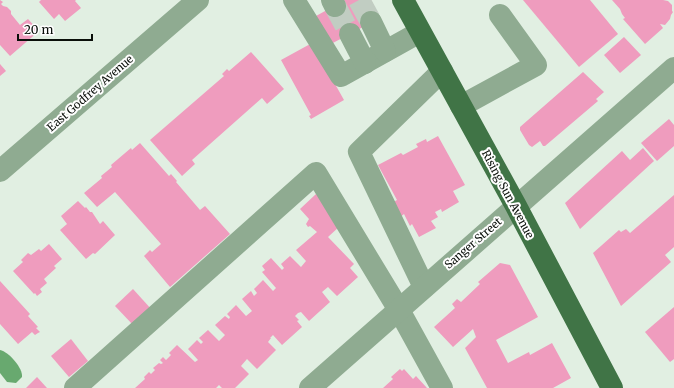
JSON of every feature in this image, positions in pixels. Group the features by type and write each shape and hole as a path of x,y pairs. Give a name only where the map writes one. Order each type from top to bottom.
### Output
{"main road":[{"name":"Rising Sun Avenue","path":"403,0 516,206 612,388"}],"street":[{"name":"East Godfrey Avenue","path":"0,170 198,0"},
{"path":"294,0 341,76 420,32"},
{"path":"461,106 536,65 500,15"},
{"path":"371,22 385,51"},
{"path":"350,34 365,63"},
{"name":"Sanger Street","path":"310,388 674,68"},
{"path":"424,287 359,152 442,71"},
{"path":"75,388 316,173 398,310 442,388"}],"shaded area":[{"path":"0,350 4,351 11,357 18,365 22,373 22,377 16,383 7,382 0,373"}],"building":[{"path":"0,0 3,2 1,4 3,6 7,7 11,11 11,14 20,25 28,19 39,31 10,56 0,45"},
{"path":"41,0 76,0 75,1 81,8 65,21 59,14 54,19 39,2"},
{"path":"345,0 371,0 380,18 331,44 316,16"},
{"path":"523,0 590,0 618,34 579,67"},
{"path":"612,0 663,0 668,1 672,5 673,12 665,25 660,24 663,28 645,44 623,19 625,18 620,9"},
{"path":"624,37 641,55 620,73 604,55"},
{"path":"312,43 344,100 311,119 309,116 311,115 281,60"},
{"path":"251,52 284,89 267,104 262,98 192,160 195,164 182,176 150,140 224,76 222,74 227,69 229,71"},
{"path":"0,64 6,71 0,76"},
{"path":"583,72 604,92 596,99 598,101 545,146 543,146 540,141 532,147 529,145 520,130 520,127"},
{"path":"669,119 674,125 674,146 657,161 641,143"},
{"path":"438,136 465,185 453,191 459,202 442,212 441,209 435,212 438,217 431,221 436,228 419,237 412,224 410,226 404,214 399,218 392,203 397,200 378,165 401,153 403,155 418,147 416,144 426,139 427,142"},
{"path":"140,143 169,176 171,174 200,210 205,206 230,234 170,287 144,256 150,250 152,252 161,244 115,192 97,207 84,193 102,178 101,176 112,167 111,165 131,148 132,150"},
{"path":"643,148 654,161 580,229 565,203 622,151 630,160"},
{"path":"316,194 338,219 340,226 328,237 354,264 350,268 358,277 337,296 328,287 322,292 330,302 309,321 301,312 298,313 295,316 299,320 297,321 302,327 282,345 273,335 268,342 276,350 257,369 247,359 241,366 249,374 235,388 222,388 219,385 216,388 135,388 145,379 144,377 149,372 151,374 155,370 153,368 159,363 163,363 160,360 163,357 166,360 171,355 169,353 177,345 195,362 198,360 188,349 197,340 201,344 203,342 199,338 208,330 219,341 225,335 215,325 225,316 229,319 230,317 227,314 236,305 246,316 252,311 242,299 251,291 254,296 257,293 254,289 263,280 273,291 276,288 262,272 265,270 262,266 271,258 282,270 284,268 281,264 290,256 301,267 306,261 296,250 317,232 310,226 308,227 306,224 309,219 300,209"},
{"path":"674,195 674,247 665,255 671,262 621,306 593,253 619,230 621,232 626,229 630,233"},
{"path":"78,201 90,212 92,212 100,224 103,221 115,235 95,254 93,253 86,259 60,230 67,224 61,216"},
{"path":"49,244 62,259 54,266 56,268 44,279 47,283 40,289 42,292 37,296 13,271 23,262 21,260 28,253 31,255 39,249 41,251"},
{"path":"500,263 510,265 538,317 496,340 508,363 529,352 530,355 552,343 571,378 553,388 487,388 465,348 476,337 473,329 453,347 434,327 455,308 452,304 457,299 461,302 480,284 478,282"},
{"path":"0,281 30,314 28,316 38,327 36,328 40,332 35,335 32,332 18,344 0,324"},
{"path":"133,289 152,310 134,326 115,306"},
{"path":"674,307 674,359 670,362 645,332"},
{"path":"71,339 88,361 69,377 51,356"},
{"path":"400,369 402,371 404,369 413,379 416,376 427,388 383,388 393,379 391,377"},
{"path":"37,377 47,388 26,388"}],"tunnel":[{"path":"359,0 371,22"},
{"path":"335,6 350,34"}]}
